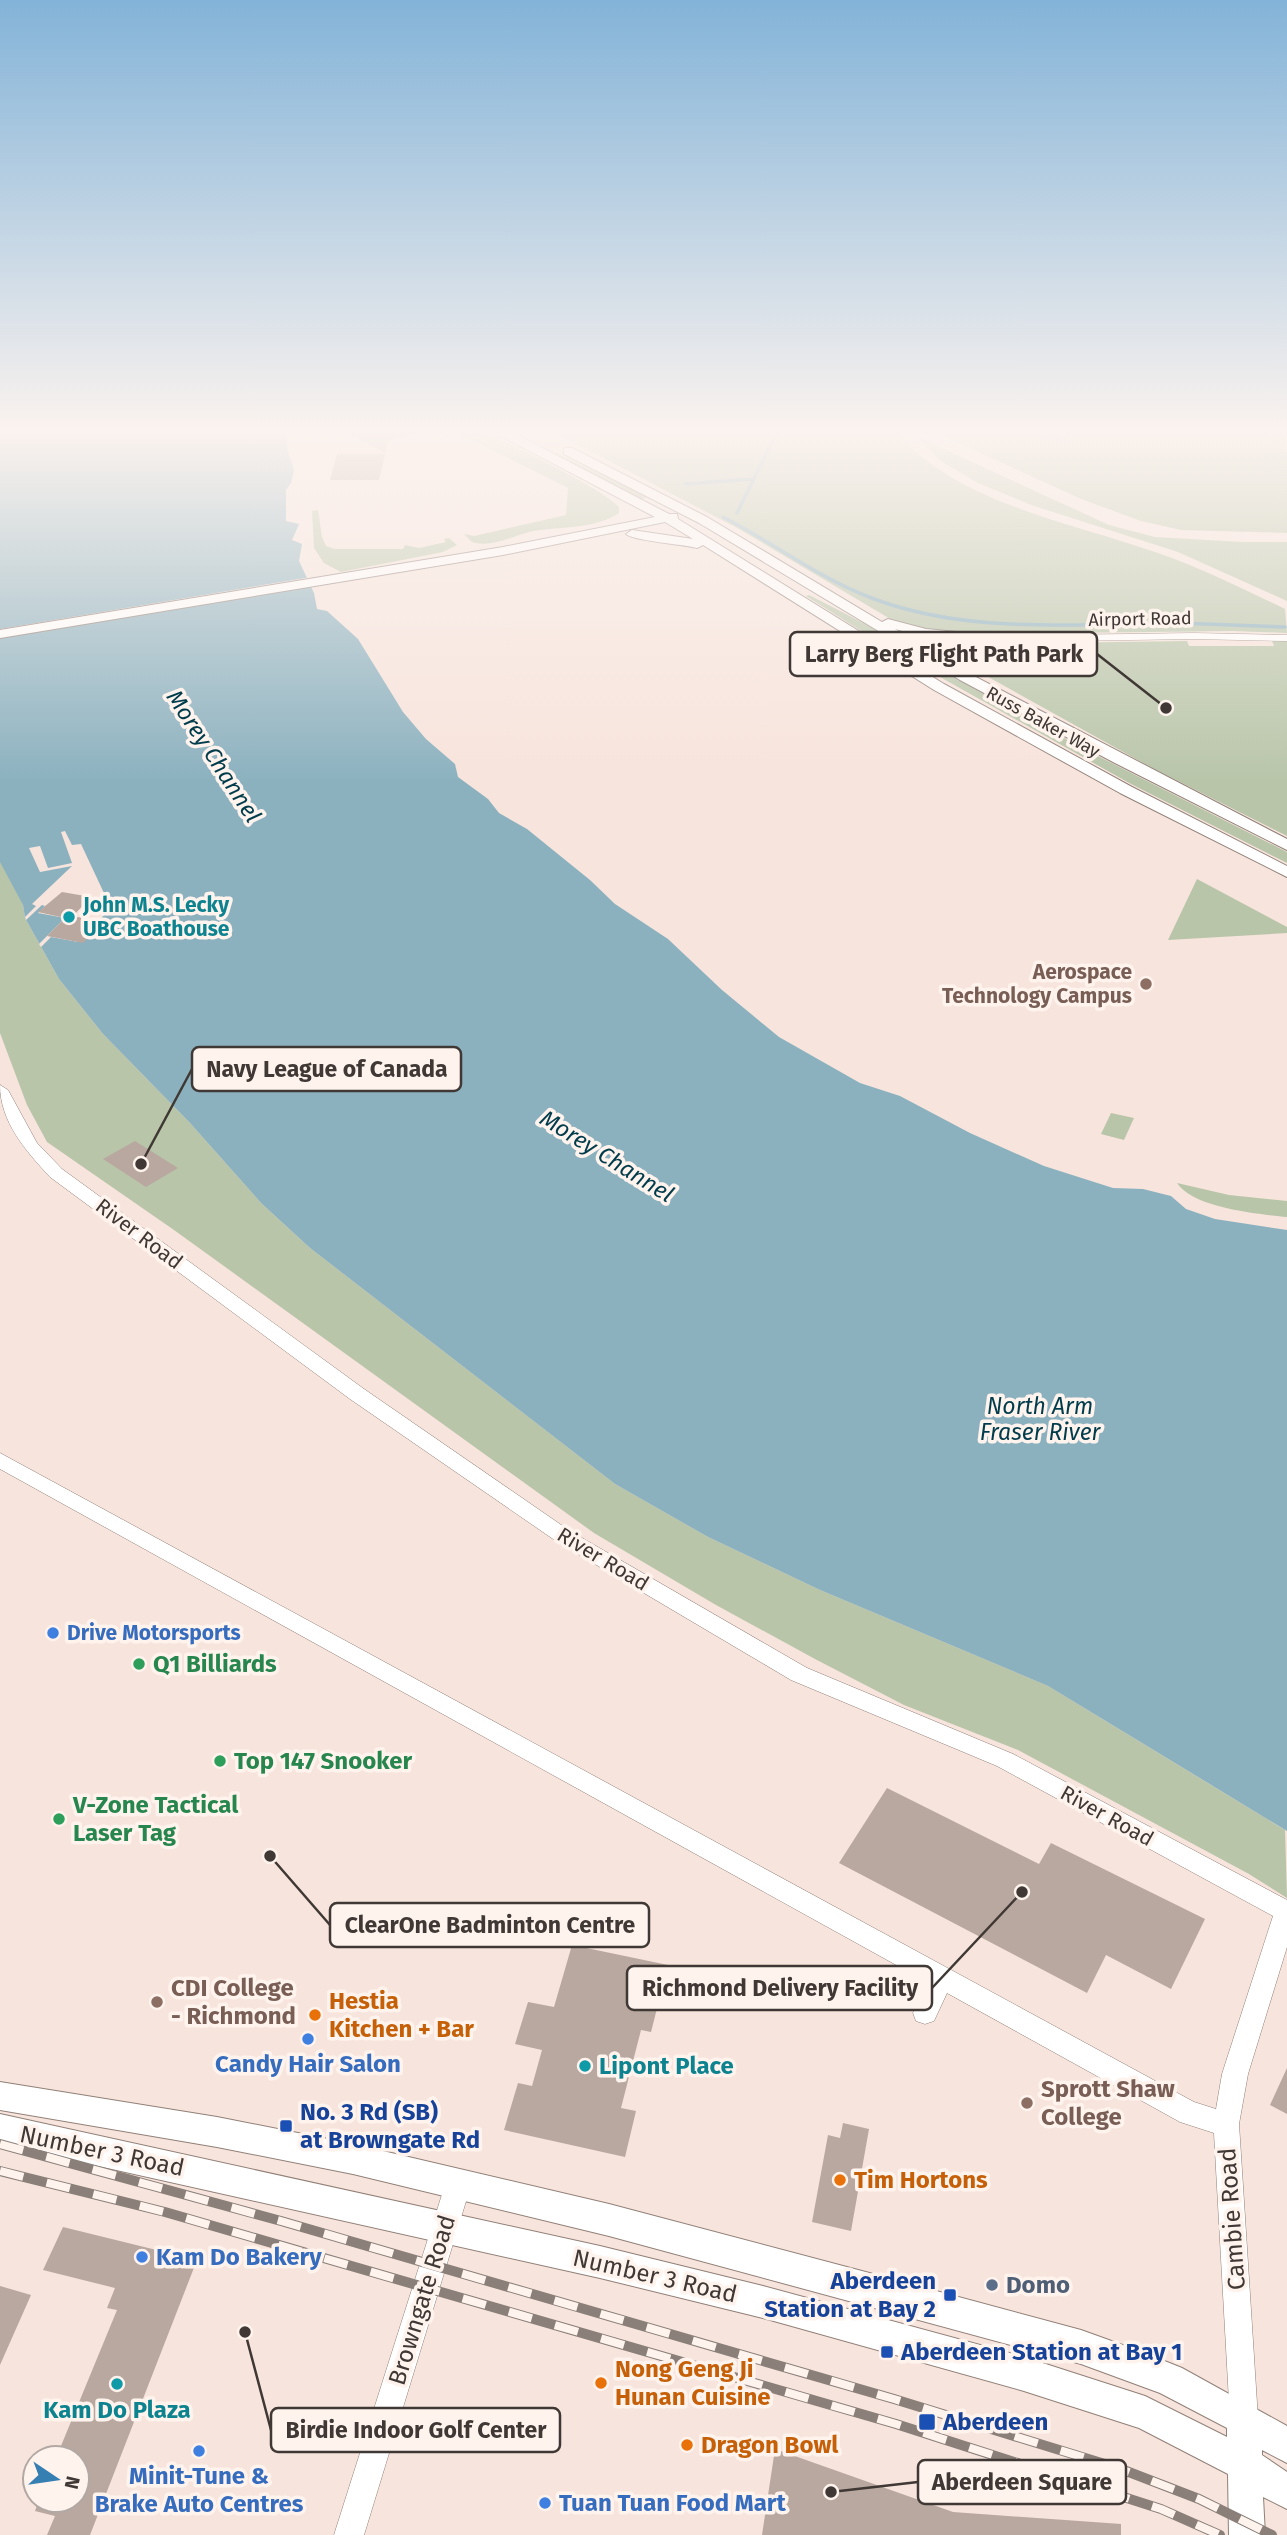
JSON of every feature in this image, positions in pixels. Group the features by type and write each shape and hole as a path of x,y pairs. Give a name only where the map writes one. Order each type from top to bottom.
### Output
{"main road":[{"path":"0,634 363,572 493,546"},
{"path":"363,572 524,546"},
{"path":"705,546 721,550"},
{"name":"Russ Baker Way","path":"715,546 939,687 1126,790 1287,872"},
{"name":"Russ Baker Way","path":"748,546 853,612 965,677 1287,845"},
{"path":"853,612 925,633 993,639"},
{"path":"965,677 952,655 954,650 963,644 993,639"},
{"name":"Number 3 Road","path":"0,2096 217,2132 353,2160 609,2220 1082,2347 1170,2380 1244,2419 1287,2446"},
{"name":"Number 3 Road","path":"0,2129 587,2259 762,2302 1024,2374 1144,2413 1245,2464 1287,2492"},
{"name":"Cambie Road","path":"1244,2419 1247,2535"}],"street":[{"name":"Airport Road","path":"993,639 1194,636 1287,638"},
{"name":"River Road","path":"0,1090 30,1146 55,1172 346,1386 563,1536 799,1674 1005,1760 1287,1912"},
{"path":"0,1460 1189,2113 1226,2124"},
{"name":"Cambie Road","path":"1244,2419 1226,2124 1235,2074 1287,1912"},
{"path":"925,2013 942,1977"},
{"name":"Browngate Road","path":"349,2535 458,2185"}],"green space":[{"path":"454,546 443,552 341,572 324,563 314,548"},
{"path":"768,546 1137,546 1222,579 1285,609 1287,633 1233,631 968,634 936,632 892,620"},
{"path":"1160,546 1287,546 1287,601"},
{"path":"809,595 879,631 900,649 893,651 806,596"},
{"path":"900,630 957,641 940,656"},
{"path":"1187,641 1189,646 1274,646 1272,641 1287,641 1287,836 1154,769 972,668 960,654 966,647 977,644"},
{"path":"904,652 925,660 1086,750 1287,852 1287,863 1131,784 899,654"},
{"path":"0,852 23,905 25,918 59,979 103,1034 190,1123 261,1203 310,1248 615,1484 708,1537 820,1590 1048,1686 1285,1830 1287,1898 1249,1874 1018,1750 904,1705 815,1659 716,1605 594,1533 174,1230 47,1142 27,1105 0,1033"},
{"path":"1197,879 1287,927 1287,933 1168,940"},
{"path":"1111,1113 1134,1118 1124,1140 1101,1134"},
{"path":"1177,1183 1229,1195 1287,1201 1287,1217 1244,1212 1211,1204 1185,1192"}],"water":[{"name":"North Arm Fraser River","path":"0,546 302,546 299,561 314,593 317,609 327,611 358,639 403,712 426,739 455,764 458,777 488,799 499,813 527,829 615,904 668,939 722,990 779,1037 860,1083 900,1096 970,1133 1044,1166 1113,1188 1143,1189 1171,1196 1186,1209 1215,1219 1287,1230 1287,1831 1048,1686 820,1590 708,1537 615,1484 310,1248 261,1203 190,1123 103,1034 59,979 25,918 23,905 0,862"}],"pier":[{"path":"311,577 314,584 0,637 0,629"},
{"path":"65,831 72,845 81,844 111,908 78,942 51,937 41,947 39,944 65,918 38,913 45,906 42,905 26,920 25,917 36,906 32,904 72,866 40,872 29,848 40,846 48,868 72,863 61,832"}],"building":[{"name":"John M.S. Lecky UBC Boathouse","path":"62,892 91,897 73,916 103,922 83,943 47,936 65,918 38,912"},
{"path":"135,1141 178,1168 146,1187 103,1159"},
{"path":"887,1788 1039,1864 1051,1843 1205,1919 1171,1989 1106,1955 1087,1993 839,1863"},
{"name":"Lipont Place","path":"572,1945 668,1965 651,2032 641,2030 621,2108 636,2111 625,2157 504,2130 518,2083 532,2086 542,2050 515,2044 528,2002 554,2007"},
{"path":"1287,2068 1287,2114 1270,2105"},
{"name":"Tim Hortons","path":"843,2123 869,2129 851,2231 812,2222 828,2135 840,2138"},
{"name":"Kam Do Plaza","path":"63,2227 197,2260 90,2535 47,2535 55,2516 47,2514 91,2514 91,2444 62,2444 117,2310 107,2308 115,2288 43,2270"},
{"path":"0,2286 31,2295 0,2365"},
{"path":"775,2449 953,2512 1121,2524 1121,2535 762,2535"}],"waterway":[{"path":"774,546 850,589 903,608 937,616 1008,624 1150,624"},
{"path":"1178,623 1285,627"}],"railway":[{"path":"0,2144 281,2221 894,2399 1121,2469 1199,2499 1272,2535"},
{"path":"0,2171 165,2212 896,2424 1161,2509 1220,2535"}],"place":[{"name":"Larry Berg Flight Path Park","path":"1166,708"},
{"name":"John M.S. Lecky UBC Boathouse","path":"69,917"},
{"name":"Aerospace Technology Campus","path":"1146,984"},
{"name":"Navy League of Canada","path":"141,1164"},
{"name":"Drive Motorsports","path":"53,1633"},
{"name":"Q1 Billiards","path":"139,1664"},
{"name":"Top 147 Snooker","path":"220,1761"},
{"name":"V-Zone Tactical Laser Tag","path":"59,1819"},
{"name":"ClearOne Badminton Centre","path":"270,1856"},
{"name":"Richmond Delivery Facility","path":"1022,1892"},
{"name":"CDI College - Richmond","path":"157,2002"},
{"name":"Hestia Kitchen + Bar","path":"315,2015"},
{"name":"Candy Hair Salon","path":"308,2039"},
{"name":"Lipont Place","path":"585,2066"},
{"name":"Sprott Shaw College","path":"1027,2103"},
{"name":"No. 3 Rd (SB) at Browngate Rd","path":"286,2126"},
{"name":"Tim Hortons","path":"840,2180"},
{"name":"Kam Do Bakery","path":"142,2257"},
{"name":"Domo","path":"992,2285"},
{"name":"Aberdeen Station at Bay 2","path":"950,2295"},
{"name":"Birdie Indoor Golf Center","path":"245,2332"},
{"name":"Aberdeen Station at Bay 1","path":"887,2352"},
{"name":"Nong Geng Ji Hunan Cuisine","path":"601,2383"},
{"name":"Kam Do Plaza","path":"117,2384"},
{"name":"Aberdeen","path":"927,2422"},
{"name":"Dragon Bowl","path":"687,2445"},
{"name":"Minit-Tune & Brake Auto Centres","path":"199,2451"},
{"name":"Aberdeen Square","path":"831,2492"},
{"name":"Tuan Tuan Food Mart","path":"545,2503"}],"water label":[{"name":"Morey Channel","path":"214,756"},
{"name":"Morey Channel","path":"607,1156"}]}
